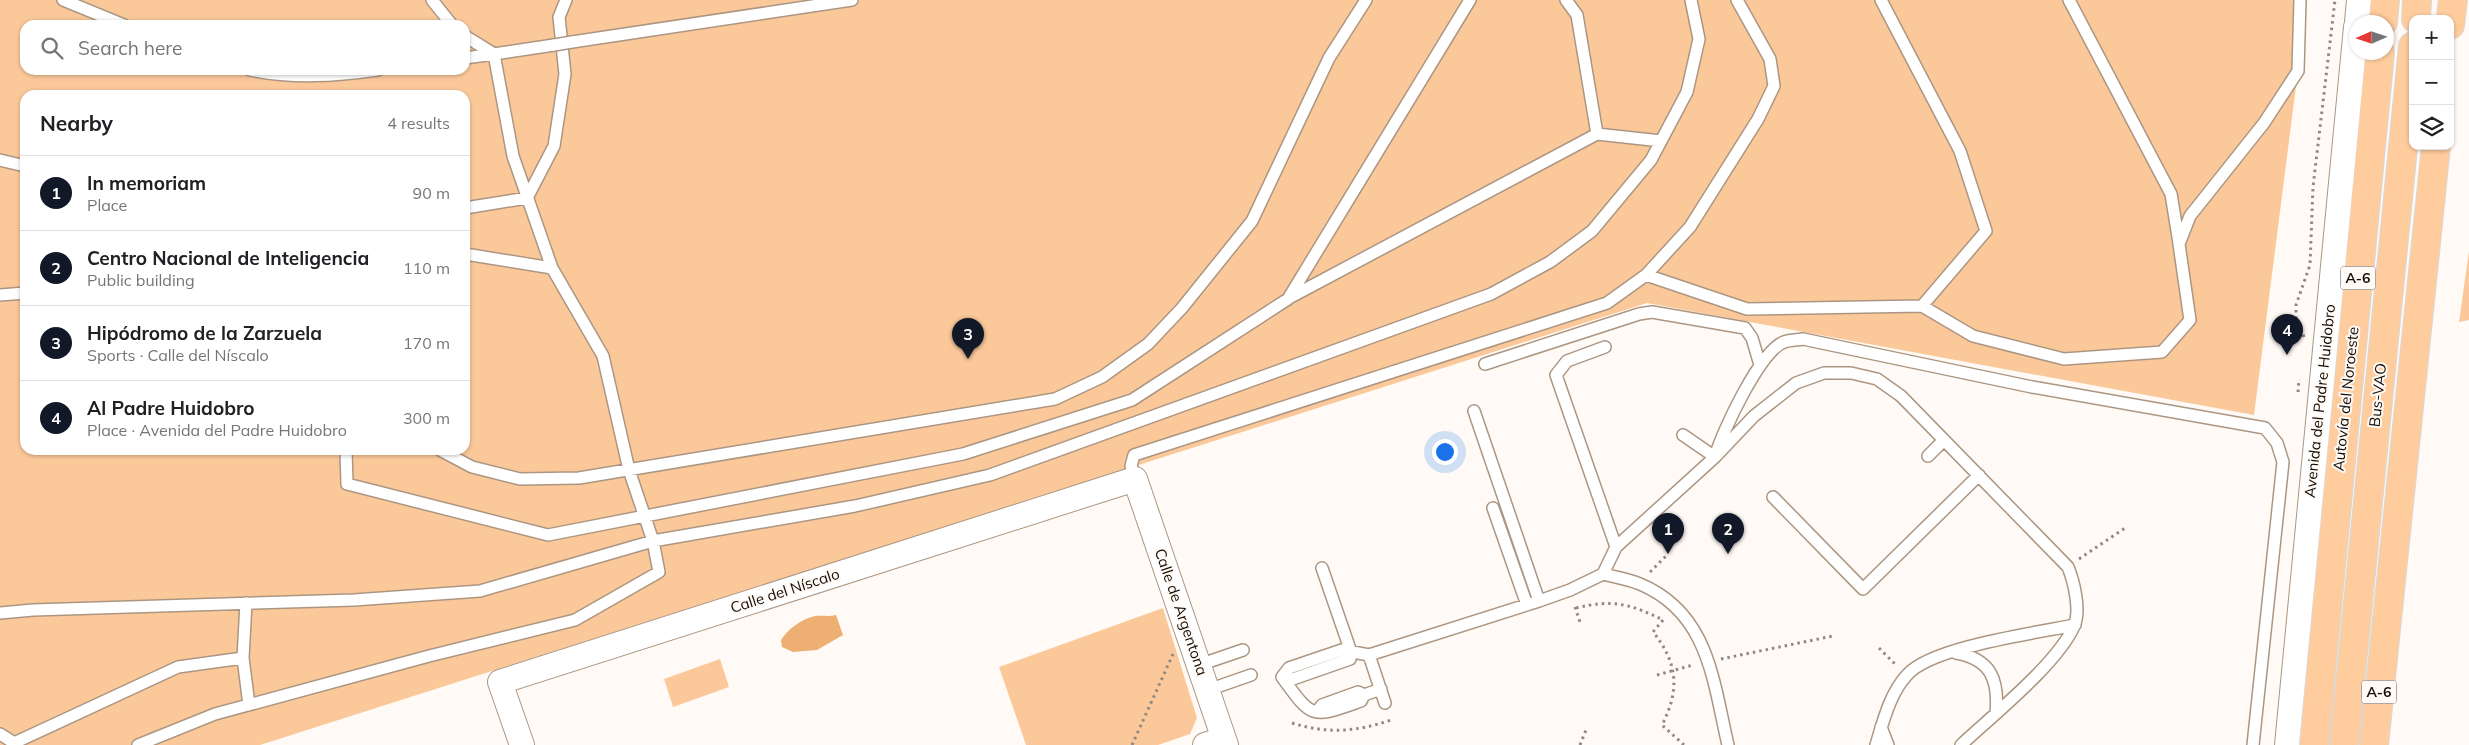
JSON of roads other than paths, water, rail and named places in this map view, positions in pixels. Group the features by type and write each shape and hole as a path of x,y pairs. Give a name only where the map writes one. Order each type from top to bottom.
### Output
{"highway":[{"path":"2384,15 2385,0"},
{"path":"2416,15 2418,0"},
{"path":"2451,15 2453,0"},
{"name":"Autovía del Noroeste","path":"2314,745 2379,60"},
{"name":"Bus-VAO","path":"2344,745 2412,60"},
{"name":"A-6","path":"2374,745 2436,150"},
{"path":"2381,745 2384,638"}],"street":[{"path":"2358,15 2359,0"},
{"name":"Avenida del Padre Huidobro","path":"2287,745 2353,60"},
{"name":"Calle de Argentona","path":"1135,479 1208,690 1218,743"},
{"name":"Calle del Níscalo","path":"522,745 500,682 1135,479"}],"lane":[{"path":"63,0 112,20"},
{"path":"432,0 448,20"},
{"path":"527,198 554,146 565,74 558,17 566,0"},
{"path":"470,57 852,0"},
{"path":"449,455 472,467 520,479 579,478 1055,399 1102,378 1148,344 1162,330 1252,221 1329,58 1366,0"},
{"path":"1288,299 1470,0"},
{"path":"1566,0 1577,15 1597,134"},
{"path":"0,613 33,610 354,600 480,592 653,541 855,506 990,475 1491,294 1550,262 1592,230 1651,160 1687,92 1699,39 1691,0"},
{"path":"1135,479 1131,466 1134,455 1606,302 1646,275 1690,227 1758,119 1774,86 1770,60 1737,0"},
{"path":"1881,0 1960,151 1986,231 1922,306"},
{"path":"1646,275 1748,309 1922,306 1973,336 2064,359 2162,352 2190,320 2171,194 2069,0"},
{"path":"2179,244 2190,216 2264,123 2298,71 2300,0"},
{"path":"138,745 215,714 574,620 659,572 653,541 629,470 603,356 552,268 513,156 494,54 470,39"},
{"path":"273,75 344,75"},
{"path":"346,455 348,484 548,535 963,454 1132,400 1288,299 1597,134 1661,141"},
{"path":"0,160 20,165"},
{"path":"470,207 527,198"},
{"path":"470,255 552,268"},
{"path":"0,295 20,293"},
{"path":"1485,364 1639,314 1652,312 1745,328 1752,338 1760,365"},
{"path":"1715,457 1720,438 1760,365 1783,342 1803,340 2032,387 2265,428 2277,443 2282,462 2253,745"},
{"path":"1605,347 1567,361 1556,375 1616,547"},
{"path":"1381,689 1364,695 1358,692 1322,705 1317,712 1304,708 1282,677 1289,668 1342,650 1369,655 1539,601 1570,590 1603,574 1616,547 1715,457 1754,416 1796,384 1824,374 1851,373 1877,379 1901,396 2068,567 2075,586 2075,625 2059,651 1961,745"},
{"path":"1474,411 1539,601"},
{"path":"1683,435 1715,457"},
{"path":"1928,456 1944,440"},
{"path":"1773,497 1863,589 1979,475"},
{"path":"1493,508 1527,605"},
{"path":"1322,568 1351,652"},
{"path":"1603,574 1640,584 1660,595 1678,609 1691,624 1702,642 1728,745"},
{"path":"246,603 243,658 249,705"},
{"path":"1876,745 1890,703 1906,675 1922,662 1950,652 2075,625"},
{"path":"1199,665 1242,650"},
{"path":"1950,652 1972,656 1989,670 1998,690 1996,713"},
{"path":"1369,655 1385,703"},
{"path":"0,734 14,744 178,667 243,658"},
{"path":"1208,690 1251,675"},
{"path":"1881,727 1888,745"}],"place":[{"name":"Al Padre Huidobro","path":"2287,355"},
{"name":"Hipódromo de la Zarzuela","path":"968,359"},
{"name":"In memoriam","path":"1668,554"},
{"name":"Centro Nacional de Inteligencia","path":"1728,554"}]}
